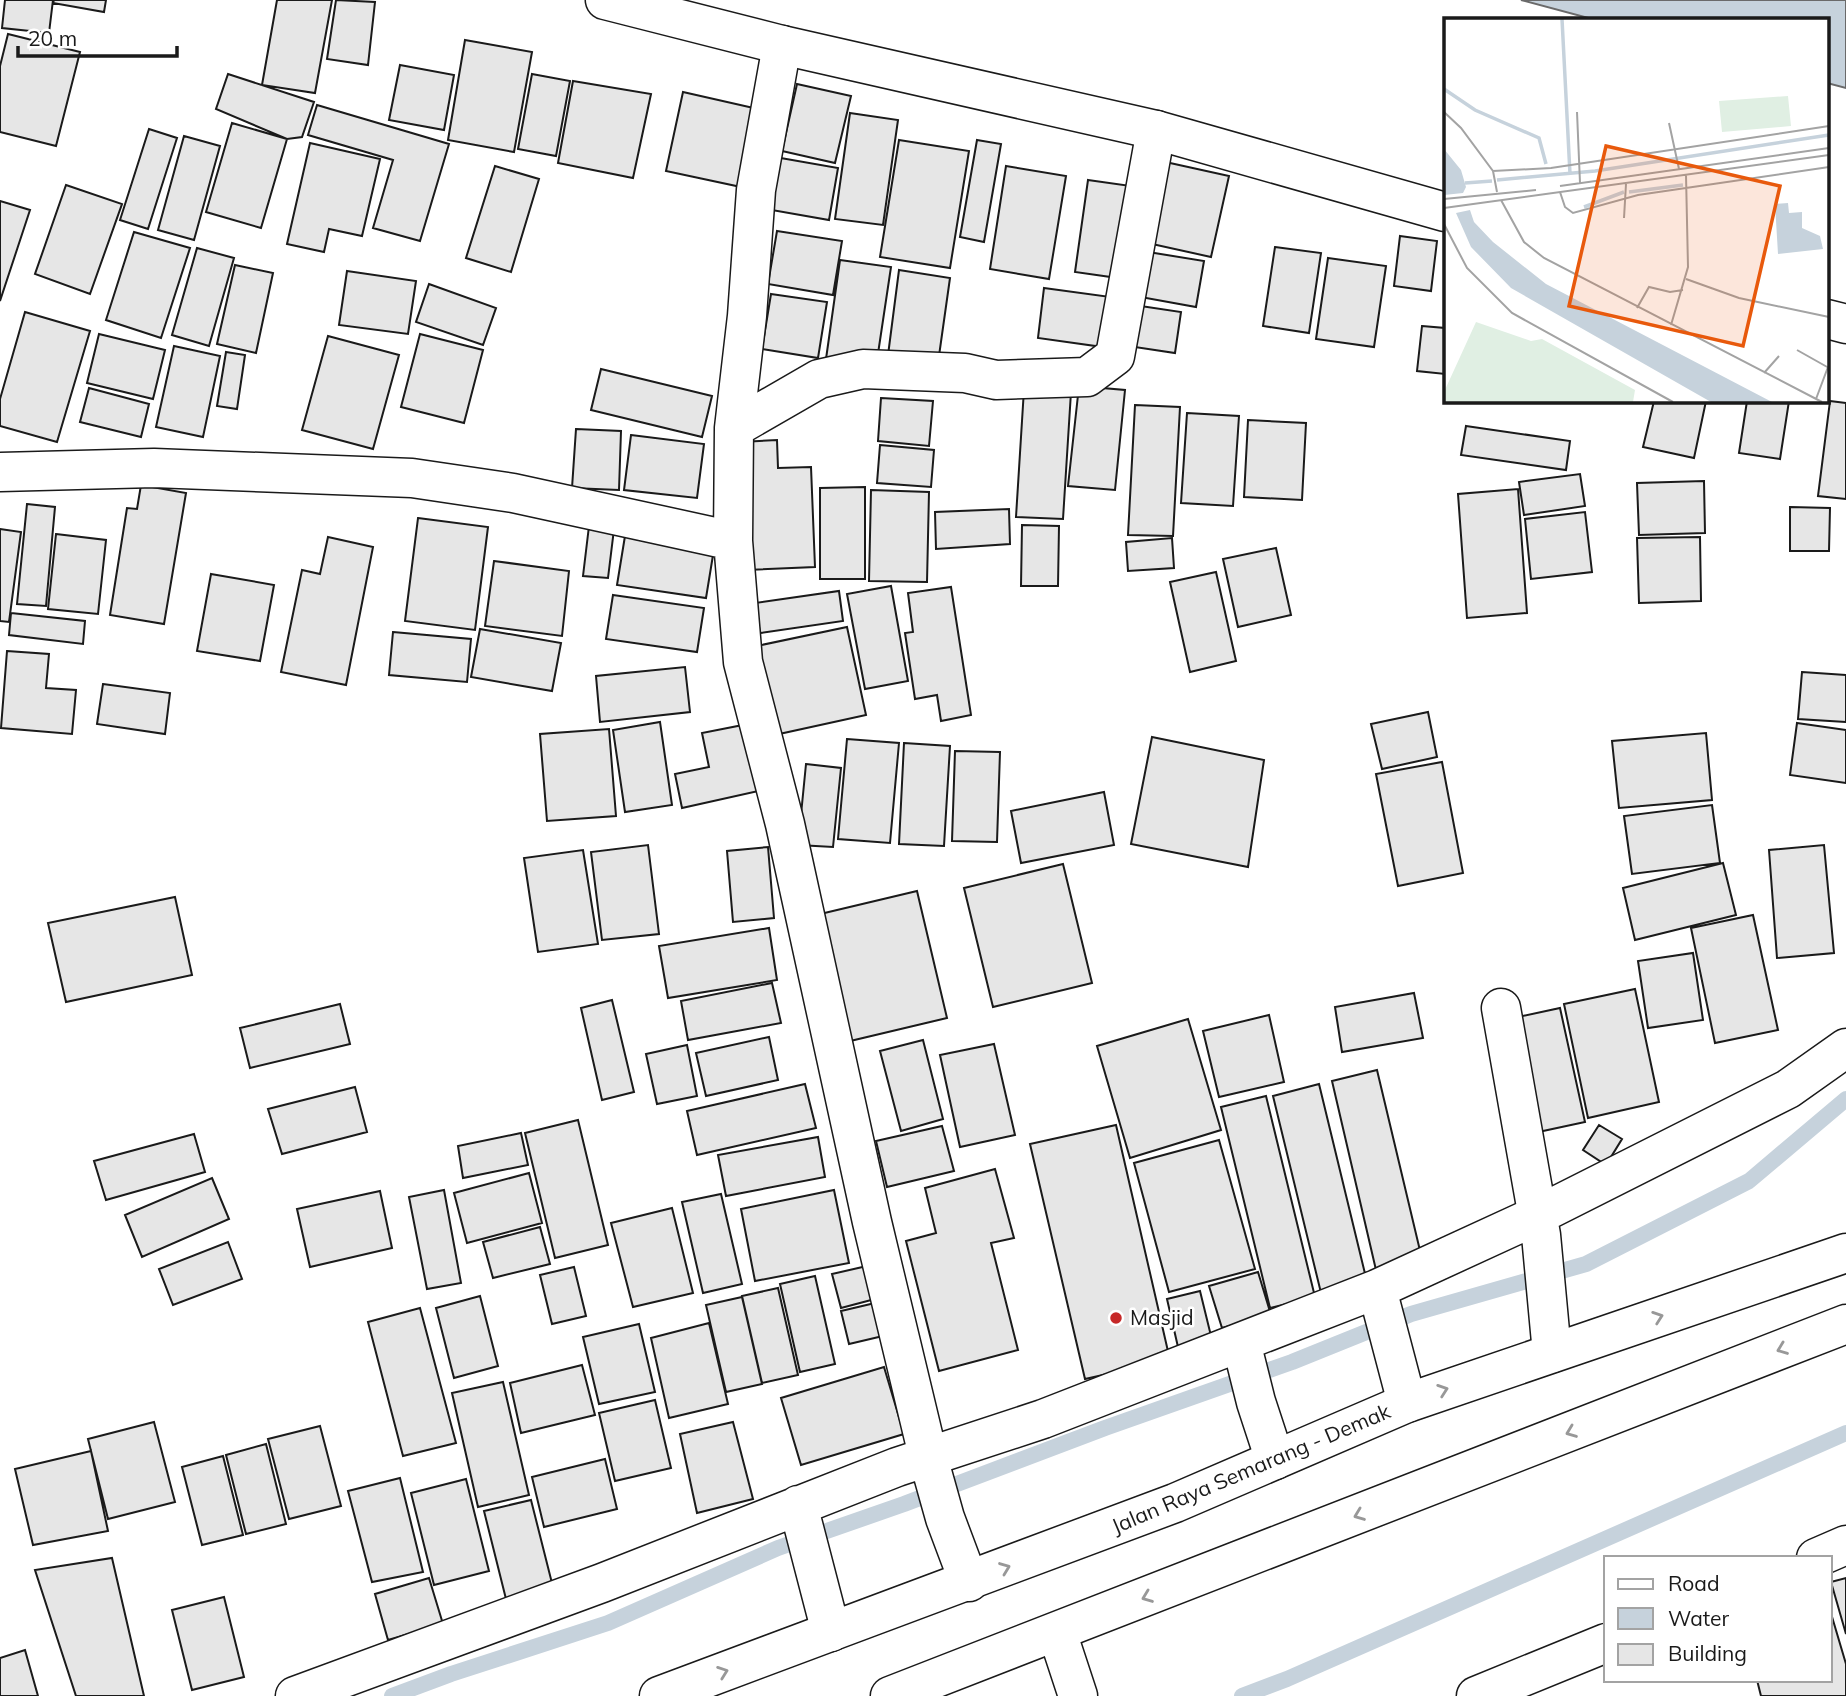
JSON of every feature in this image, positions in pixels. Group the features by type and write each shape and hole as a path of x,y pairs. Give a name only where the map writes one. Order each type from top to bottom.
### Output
{"main road":[{"path":"606,0 782,45 1156,130 1444,212"},
{"path":"782,45 756,190 747,316 734,428 733,541 743,662 785,824 872,1222 930,1463 969,1581"},
{"path":"734,428 819,379 863,369 965,373 996,380 1087,377 1115,356 1156,130"},
{"path":"1828,319 1846,324"},
{"path":"0,472 154,468 412,478 513,493 733,541"},
{"path":"1501,1008 1540,1225 1552,1353"},
{"path":"295,1696 602,1583 801,1515 1043,1419 1243,1352 1380,1297 1540,1225 1788,1089 1846,1048"},
{"name":"Jalan Raya Semarang - Demak","path":"659,1696 1175,1503 1407,1403 1846,1253"},
{"path":"1380,1297 1407,1403"},
{"path":"890,1696 1067,1663 1846,1324"},
{"path":"1243,1352 1275,1461"},
{"path":"801,1515 831,1632"},
{"path":"1821,1556 1846,1545"},
{"path":"1476,1696 1604,1644"}],"water":[{"path":"1521,0 1846,0 1846,88 1828,83 1828,18 1588,18"}],"building":[{"path":"5,0 53,0 49,33 2,28"},
{"path":"54,0 106,0 104,12 53,3"},
{"path":"277,0 332,0 315,93 262,85"},
{"path":"336,0 375,2 368,65 327,59"},
{"path":"8,34 80,52 56,146 0,132 0,66"},
{"path":"465,40 532,52 514,152 448,140"},
{"path":"400,65 454,75 444,130 389,120"},
{"path":"228,74 314,102 302,137 287,139 216,109"},
{"path":"532,74 570,81 556,156 518,149"},
{"path":"573,81 651,94 633,178 558,163"},
{"path":"797,84 851,96 835,163 782,151"},
{"path":"683,92 758,109 741,187 666,171"},
{"path":"317,105 449,144 420,241 373,228 393,160 308,135"},
{"path":"850,113 898,120 883,225 835,219"},
{"path":"232,123 287,139 261,228 206,212"},
{"path":"149,129 177,138 148,229 120,220"},
{"path":"184,136 220,146 194,240 158,230"},
{"path":"899,140 969,151 950,268 880,257"},
{"path":"977,140 1001,144 984,242 960,237"},
{"path":"310,143 380,159 362,236 329,229 324,252 287,244"},
{"path":"775,157 838,168 829,220 766,209"},
{"path":"1161,161 1229,176 1211,257 1143,242"},
{"path":"495,166 539,179 511,272 466,258"},
{"path":"1006,166 1066,176 1049,279 990,269"},
{"path":"1088,180 1138,187 1125,279 1075,272"},
{"path":"66,185 122,204 90,294 35,274"},
{"path":"0,201 30,210 0,301"},
{"path":"777,231 842,241 833,295 768,284"},
{"path":"134,232 190,248 161,338 106,320"},
{"path":"1400,236 1437,241 1431,291 1394,286"},
{"path":"1275,247 1321,253 1309,333 1263,326"},
{"path":"197,248 234,258 209,346 172,335"},
{"path":"1142,251 1204,261 1196,307 1135,296"},
{"path":"1328,258 1386,266 1374,347 1316,339"},
{"path":"840,260 891,267 876,367 826,359"},
{"path":"235,265 273,273 256,353 217,344"},
{"path":"899,270 950,278 937,370 887,363"},
{"path":"347,271 416,281 408,334 339,325"},
{"path":"429,284 496,308 483,345 416,322"},
{"path":"1044,288 1118,298 1110,348 1038,338"},
{"path":"771,294 827,302 818,358 762,349"},
{"path":"1134,305 1181,312 1175,353 1128,346"},
{"path":"25,312 90,331 57,442 0,426 0,399"},
{"path":"1422,326 1444,328 1444,374 1417,371"},
{"path":"99,334 165,350 153,399 87,383"},
{"path":"420,334 483,350 464,423 401,407"},
{"path":"328,336 399,355 373,449 302,430"},
{"path":"174,346 220,356 203,437 156,427"},
{"path":"226,352 245,355 237,409 217,406"},
{"path":"601,369 712,396 702,437 591,410"},
{"path":"1079,386 1125,390 1115,490 1068,486"},
{"path":"89,388 149,404 141,437 80,422"},
{"path":"1024,389 1071,392 1063,519 1016,517"},
{"path":"881,398 933,401 929,446 878,441"},
{"path":"1830,401 1846,403 1846,499 1818,496"},
{"path":"1654,402 1706,402 1694,458 1643,447"},
{"path":"1747,402 1789,402 1780,459 1739,453"},
{"path":"1135,405 1180,407 1173,536 1128,535"},
{"path":"1187,413 1239,416 1233,506 1181,503"},
{"path":"1248,420 1306,423 1302,500 1244,497"},
{"path":"1466,426 1570,441 1566,470 1461,455"},
{"path":"576,429 621,431 619,490 572,488"},
{"path":"631,435 704,444 697,498 624,490"},
{"path":"777,440 778,468 811,467 815,567 747,570 741,442"},
{"path":"880,445 934,450 931,487 877,483"},
{"path":"1580,474 1585,506 1524,515 1519,482"},
{"path":"1704,481 1705,533 1639,535 1637,483"},
{"path":"141,485 186,493 164,624 110,615 127,508 137,509"},
{"path":"865,487 865,579 820,579 820,488"},
{"path":"1518,489 1527,613 1467,618 1458,494"},
{"path":"871,490 929,492 927,582 869,581"},
{"path":"27,504 55,507 46,606 17,604"},
{"path":"1790,507 1830,508 1829,551 1790,551"},
{"path":"1009,509 1010,544 936,549 935,512"},
{"path":"1585,512 1592,572 1531,579 1525,519"},
{"path":"418,518 488,527 475,630 405,621"},
{"path":"1022,525 1059,526 1058,586 1021,586"},
{"path":"589,526 614,529 608,578 583,576"},
{"path":"0,529 21,532 9,622 0,621"},
{"path":"56,534 106,540 98,614 48,609"},
{"path":"625,536 714,549 706,598 617,585"},
{"path":"328,537 373,547 346,685 281,672 302,570 320,574"},
{"path":"1700,537 1701,601 1639,603 1637,538"},
{"path":"1172,538 1174,568 1128,571 1126,542"},
{"path":"1276,548 1291,615 1238,627 1223,559"},
{"path":"494,561 569,571 562,636 485,626"},
{"path":"1216,572 1236,661 1190,672 1170,582"},
{"path":"211,574 274,585 260,661 197,651"},
{"path":"891,586 908,681 865,689 847,594"},
{"path":"951,587 971,715 941,721 937,695 915,699 905,633 913,632 908,593"},
{"path":"839,591 843,621 760,633 755,603"},
{"path":"613,595 704,608 697,652 606,639"},
{"path":"11,613 85,621 83,644 9,635"},
{"path":"847,627 866,715 770,736 752,647"},
{"path":"480,629 561,643 552,691 471,677"},
{"path":"393,632 471,639 467,682 389,675"},
{"path":"7,651 49,654 46,688 76,690 72,734 1,728"},
{"path":"685,667 690,712 600,722 596,676"},
{"path":"1802,672 1846,675 1846,722 1798,719"},
{"path":"103,684 170,693 165,734 97,724"},
{"path":"1428,712 1437,757 1382,769 1371,724"},
{"path":"660,722 672,805 625,812 613,730"},
{"path":"1797,723 1846,730 1846,783 1790,775"},
{"path":"748,724 763,790 682,808 675,774 709,767 702,733"},
{"path":"609,729 616,816 547,821 540,734"},
{"path":"1706,733 1712,800 1619,808 1612,741"},
{"path":"1152,737 1264,760 1248,867 1131,844"},
{"path":"847,739 899,743 890,843 838,839"},
{"path":"904,743 950,746 944,846 899,844"},
{"path":"955,751 1000,752 997,842 952,841"},
{"path":"1442,762 1463,873 1398,886 1376,774"},
{"path":"806,764 841,768 833,847 798,845"},
{"path":"1104,792 1114,845 1021,863 1011,811"},
{"path":"1712,805 1720,863 1632,874 1624,816"},
{"path":"648,845 659,934 602,940 591,852"},
{"path":"1824,845 1834,953 1777,958 1769,850"},
{"path":"768,847 774,918 733,922 727,851"},
{"path":"583,850 598,944 538,952 524,858"},
{"path":"1723,863 1736,915 1635,940 1623,888"},
{"path":"1063,864 1092,983 993,1007 964,888"},
{"path":"917,891 947,1018 846,1042 816,915"},
{"path":"175,897 192,975 66,1002 48,923"},
{"path":"1753,915 1778,1030 1715,1043 1691,928"},
{"path":"769,928 777,980 668,998 659,946"},
{"path":"1693,953 1703,1020 1648,1028 1638,961"},
{"path":"772,983 781,1023 688,1040 681,1001"},
{"path":"1635,989 1659,1102 1588,1118 1564,1004"},
{"path":"1414,993 1423,1038 1342,1052 1335,1007"},
{"path":"612,1000 634,1092 602,1100 581,1008"},
{"path":"340,1004 350,1044 250,1068 240,1028"},
{"path":"1560,1008 1585,1122 1529,1134 1504,1020"},
{"path":"1269,1015 1284,1082 1219,1097 1203,1031"},
{"path":"1188,1019 1221,1130 1130,1158 1097,1046"},
{"path":"769,1037 778,1080 706,1096 696,1053"},
{"path":"923,1040 943,1119 901,1131 880,1051"},
{"path":"994,1044 1015,1135 960,1147 940,1055"},
{"path":"687,1045 697,1096 657,1104 646,1054"},
{"path":"1377,1070 1422,1259 1376,1270 1332,1081"},
{"path":"805,1084 816,1128 697,1155 687,1111"},
{"path":"1319,1084 1368,1286 1322,1297 1273,1096"},
{"path":"355,1087 367,1132 282,1154 268,1109"},
{"path":"1266,1096 1315,1297 1270,1308 1221,1107"},
{"path":"578,1120 608,1245 555,1258 525,1133"},
{"path":"1116,1125 1170,1360 1085,1379 1030,1144"},
{"path":"1599,1125 1622,1139 1606,1165 1583,1150"},
{"path":"942,1126 954,1171 887,1187 876,1141"},
{"path":"521,1133 528,1165 463,1178 458,1146"},
{"path":"194,1134 205,1172 106,1200 94,1161"},
{"path":"818,1137 825,1177 726,1196 718,1155"},
{"path":"1219,1140 1255,1269 1169,1292 1134,1163"},
{"path":"995,1169 1014,1238 991,1243 1018,1350 939,1371 906,1241 936,1233 925,1188"},
{"path":"529,1173 542,1223 467,1243 454,1193"},
{"path":"212,1178 229,1219 142,1257 125,1215"},
{"path":"444,1190 461,1283 427,1289 409,1197"},
{"path":"834,1190 849,1263 755,1281 741,1209"},
{"path":"380,1191 392,1248 310,1267 297,1209"},
{"path":"721,1194 742,1284 703,1293 682,1202"},
{"path":"672,1208 693,1293 633,1307 611,1223"},
{"path":"540,1227 550,1264 493,1278 483,1242"},
{"path":"228,1242 242,1279 173,1305 159,1269"},
{"path":"867,1266 875,1299 841,1308 832,1274"},
{"path":"574,1267 586,1316 552,1324 540,1275"},
{"path":"1258,1272 1271,1315 1222,1328 1209,1286"},
{"path":"815,1276 835,1364 800,1372 780,1284"},
{"path":"778,1288 798,1375 762,1383 742,1296"},
{"path":"1200,1291 1212,1340 1178,1347 1167,1299"},
{"path":"480,1296 498,1366 454,1378 436,1308"},
{"path":"742,1297 762,1384 726,1392 706,1305"},
{"path":"875,1303 883,1336 849,1344 841,1311"},
{"path":"420,1308 456,1443 403,1456 368,1322"},
{"path":"709,1323 728,1404 669,1418 651,1338"},
{"path":"639,1324 655,1392 599,1404 583,1337"},
{"path":"582,1365 595,1415 521,1433 510,1383"},
{"path":"884,1367 904,1434 801,1465 781,1398"},
{"path":"503,1382 529,1495 478,1507 452,1393"},
{"path":"655,1400 671,1468 615,1481 599,1413"},
{"path":"154,1422 175,1502 108,1519 88,1439"},
{"path":"733,1422 753,1499 697,1513 680,1434"},
{"path":"320,1426 341,1506 289,1519 268,1439"},
{"path":"266,1444 286,1524 246,1534 226,1455"},
{"path":"91,1451 108,1531 33,1545 15,1469"},
{"path":"223,1456 243,1535 202,1545 182,1467"},
{"path":"605,1459 617,1509 544,1527 532,1477"},
{"path":"400,1478 423,1572 372,1582 348,1491"},
{"path":"466,1479 489,1571 434,1585 411,1493"},
{"path":"531,1500 556,1599 509,1611 484,1511"},
{"path":"112,1558 144,1696 76,1696 35,1570"},
{"path":"429,1578 443,1624 388,1640 375,1594"},
{"path":"1846,1578 1846,1634 1832,1585 1832,1582"},
{"path":"224,1597 244,1677 192,1690 172,1610"},
{"path":"1832,1617 1846,1664 1846,1696 1761,1696 1758,1682 1832,1682"},
{"path":"25,1650 38,1696 0,1696 0,1658"}],"waterway":[{"path":"392,1696 608,1623 778,1548 1292,1362 1411,1314 1586,1264 1749,1181 1846,1099"},
{"path":"1242,1696 1287,1679 1846,1433"}],"place":[{"name":"Masjid","path":"1116,1318"}]}
